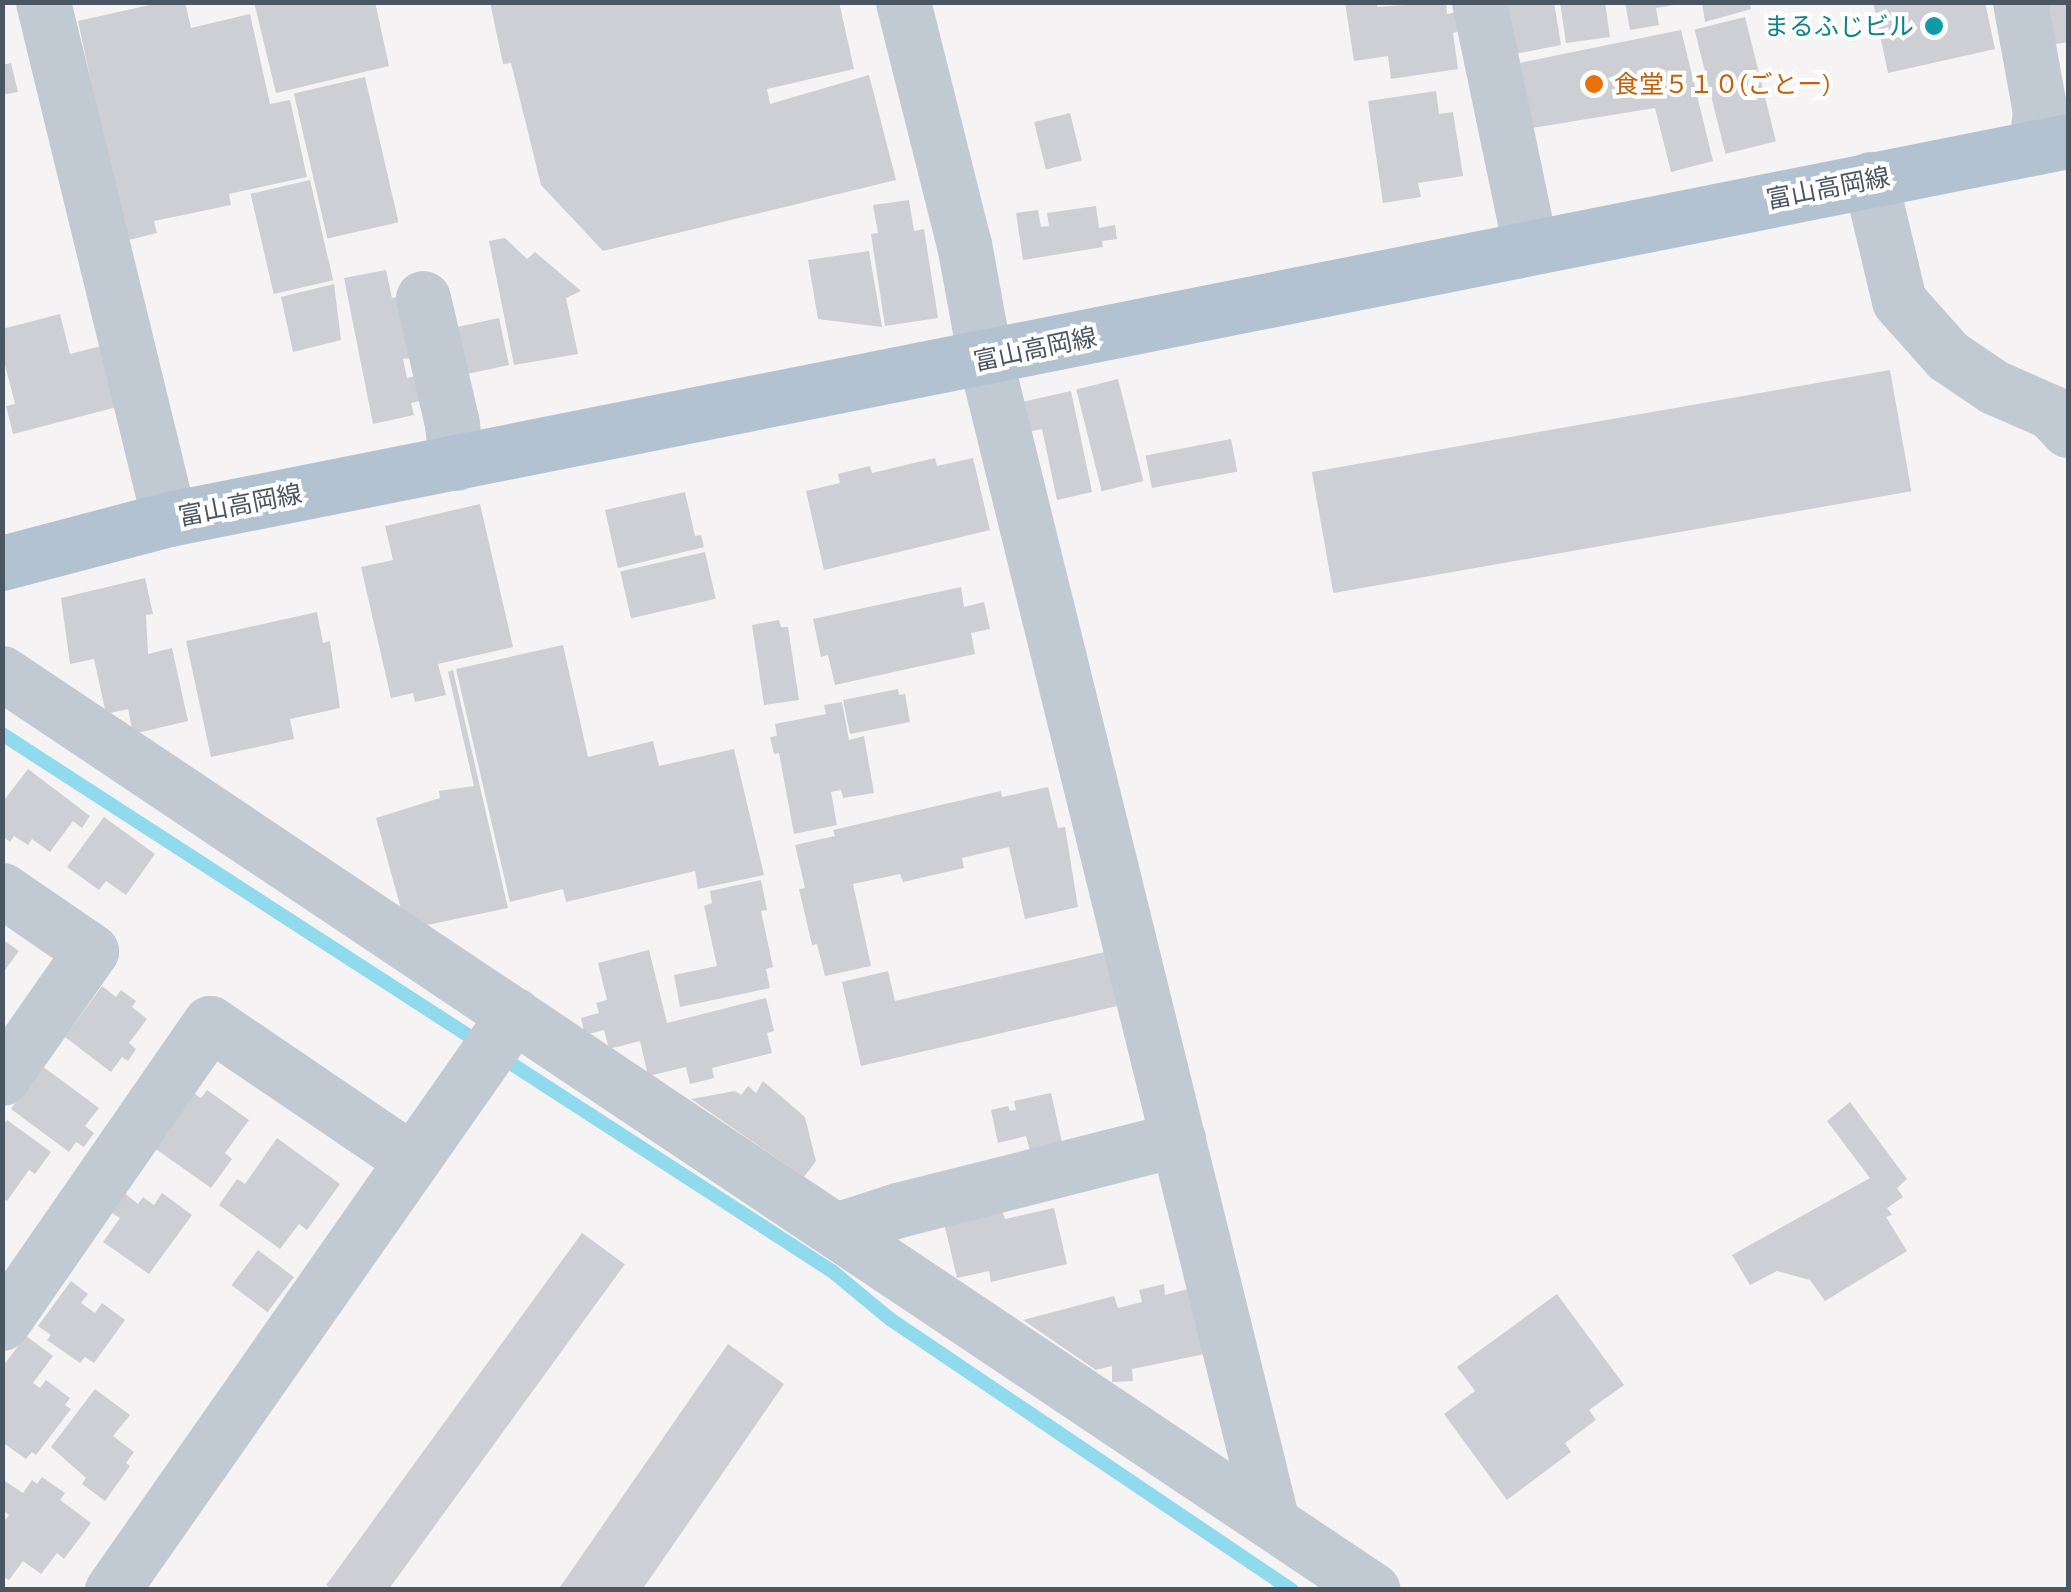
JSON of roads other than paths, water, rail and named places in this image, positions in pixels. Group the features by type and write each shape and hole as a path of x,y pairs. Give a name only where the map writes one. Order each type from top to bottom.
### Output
{"main road":[{"name":"富山高岡線","path":"2,563 168,520 2052,144"}],"street":[{"path":"43,2 168,520"},
{"path":"903,2 964,244 985,358 1272,1522"},
{"path":"1479,2 1530,247"},
{"path":"2020,2 2040,112 2052,144"},
{"path":"1870,179 1899,301 1948,356 1994,386 2051,412 2068,430"},
{"path":"423,298 452,424 456,463"},
{"path":"2,672 1373,1590"},
{"path":"2,890 91,951 2,1078"},
{"path":"112,1590 514,1015"},
{"path":"2,1323 210,1024 410,1159"},
{"path":"836,1230 898,1210 1178,1139"}],"waterway":[{"path":"2,734 483,1045"},
{"path":"501,1057 832,1271 890,1319 1292,1590"}],"place":[{"name":"まるふじビル","path":"1934,26"},
{"name":"食堂５１０(ごとー)","path":"1594,84"}]}
